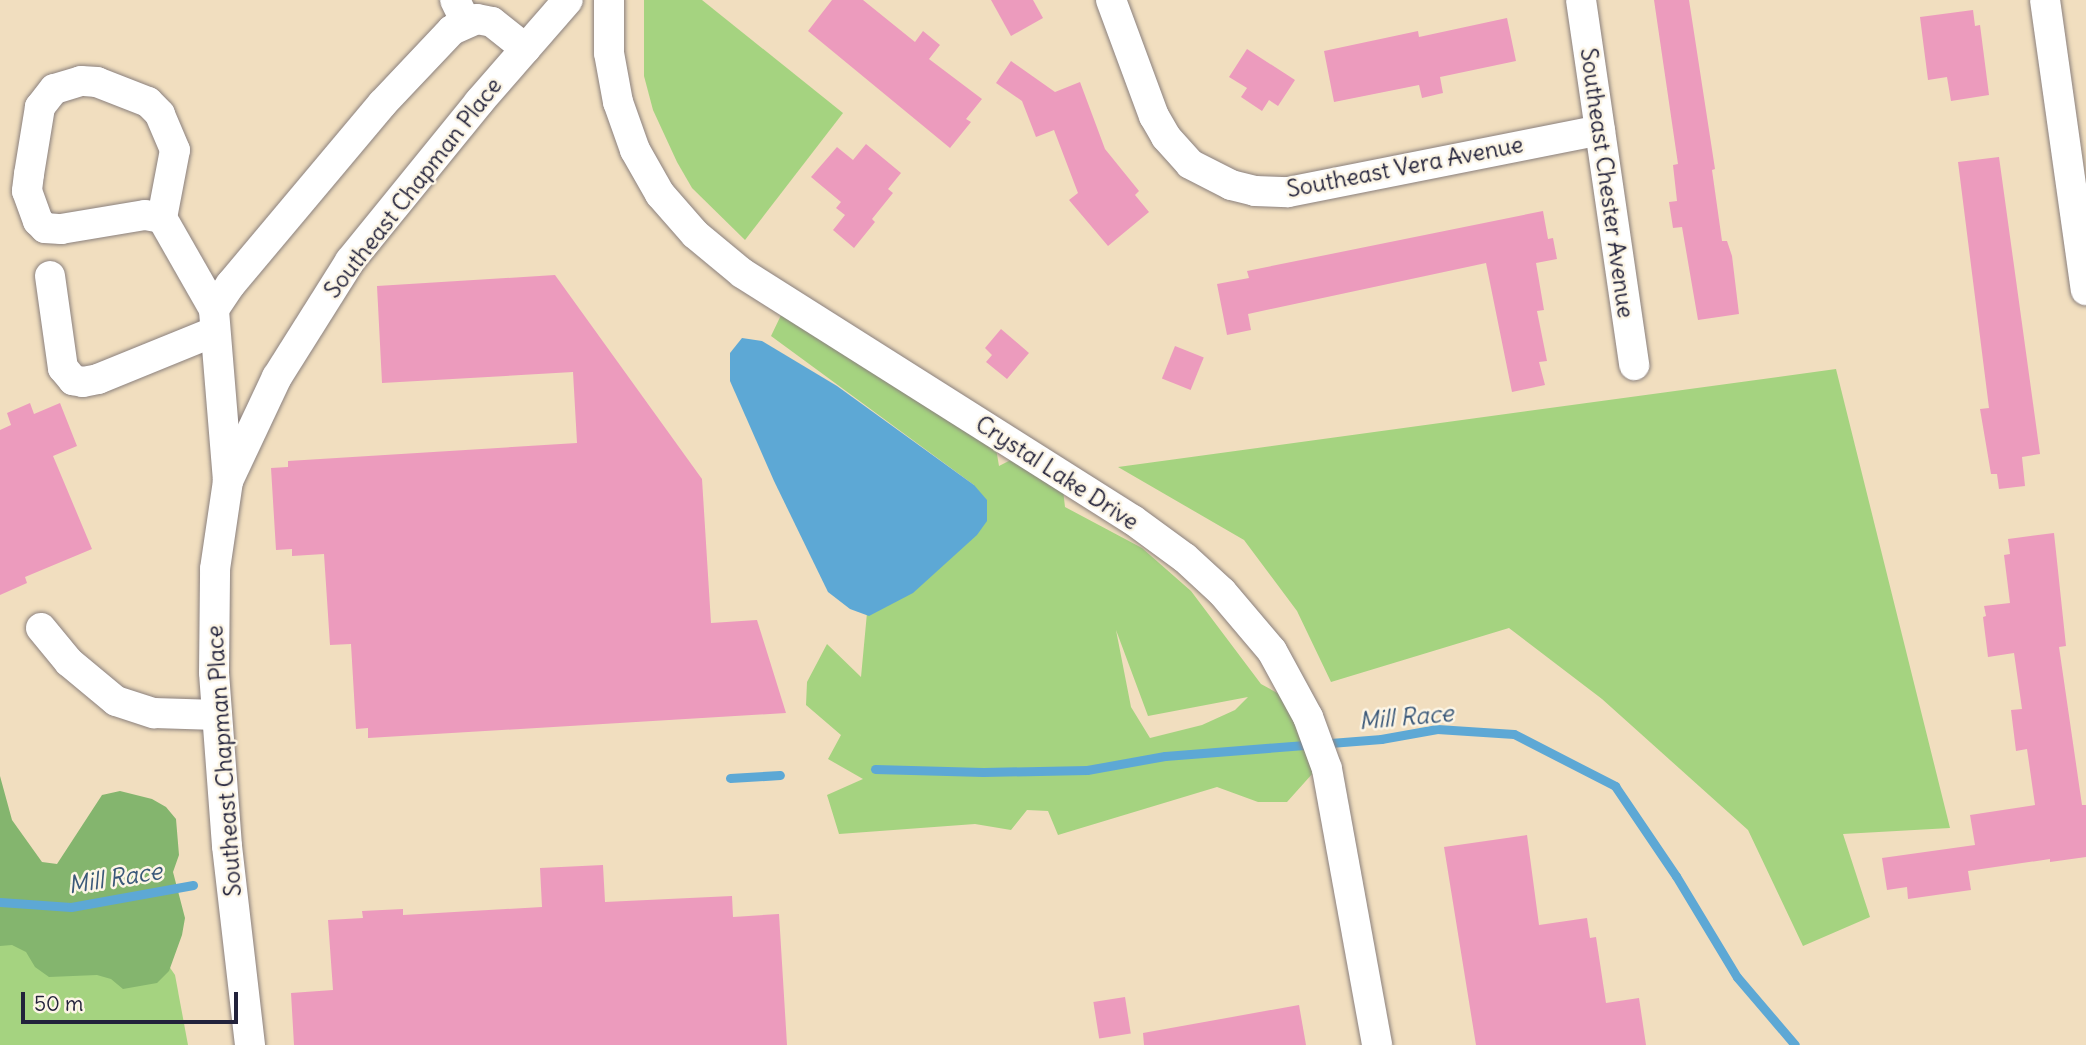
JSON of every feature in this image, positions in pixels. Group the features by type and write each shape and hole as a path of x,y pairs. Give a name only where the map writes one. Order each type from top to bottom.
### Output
{"street":[{"name":"Southeast Chapman Place","path":"250,1045 227,846 214,672 215,569 228,481 277,377 350,261 568,0"},
{"name":"Crystal Lake Drive","path":"609,0 609,53 618,102 635,150 660,194 695,234 742,273 1133,520 1185,558 1216,586 1263,641 1308,717 1327,769 1377,1045"},
{"name":"Southeast Chester Avenue","path":"1581,0 1634,365"},
{"path":"2045,0 2086,290"},
{"name":"Southeast Vera Avenue","path":"1116,4 1154,116 1166,137 1190,164 1231,186 1255,191 1288,192 1600,130"},
{"path":"50,276 63,368 73,380 98,379 214,321 231,284 382,104 452,30 461,11 477,19 492,22 526,49"},
{"path":"162,218 145,215 61,229 45,228 38,221 27,191 29,174 40,107 54,89 81,81 97,82 148,102 160,114 174,150 162,218 214,321 228,481"},
{"path":"41,628 69,662 116,701 155,713 217,715"}],"green space":[{"path":"644,0 702,0 843,113 745,240 692,188 653,110 644,76"},
{"path":"784,309 991,419 999,466 1032,449 1060,464 1065,507 1142,548 1191,591 1261,684 1288,699 1313,773 1287,802 1258,802 1217,787 1058,835 1048,811 1027,810 1011,830 975,824 839,834 827,795 863,779 828,759 841,735 806,705 807,682 827,644 861,677 868,602 974,485 771,336","holes":["1116,630 1148,716 1248,697 1235,710 1202,725 1150,738 1131,707"]},
{"path":"1836,369 1950,828 1843,834 1870,917 1803,946 1748,830 1602,699 1509,628 1331,682 1297,611 1244,540 1118,467"},
{"path":"0,776 12,820 42,862 57,864 102,795 120,791 152,799 166,807 176,819 179,855 173,872 185,918 169,971 157,983 123,989 111,979 97,975 49,977 35,967 26,952 12,945 0,946"},
{"path":"0,941 153,943 175,975 188,1045 0,1045"}],"water":[{"path":"742,338 762,341 837,386 974,485 987,500 987,521 977,535 913,593 869,616 850,609 828,592 774,481 730,381 730,353"}],"building":[{"path":"832,0 863,0 915,42 923,31 940,45 929,59 982,99 966,119 971,122 950,148 808,31"},
{"path":"991,0 1033,0 1043,18 1011,36"},
{"path":"1654,0 1689,0 1715,169 1712,170 1722,241 1727,241 1732,256 1739,314 1698,320 1682,227 1673,228 1669,202 1677,201 1673,165 1678,164"},
{"path":"1973,10 1975,26 1980,25 1989,95 1951,101 1947,77 1928,80 1920,17"},
{"path":"1507,18 1516,61 1440,77 1443,93 1422,98 1419,85 1334,102 1324,51 1418,31 1419,37"},
{"path":"1247,49 1295,80 1278,106 1269,100 1262,111 1241,97 1247,88 1229,77"},
{"path":"1011,61 1055,92 1080,82 1105,149 1139,191 1135,195 1149,212 1108,246 1069,200 1078,193 1054,130 1036,137 1022,101 996,83"},
{"path":"866,144 901,173 888,189 893,193 872,219 875,222 854,248 833,230 845,215 836,208 841,202 811,177 837,147 853,160"},
{"path":"1999,157 2040,454 2022,457 2025,486 1999,489 1997,474 1991,474 1980,409 1989,408 1958,162"},
{"path":"1543,211 1548,239 1553,238 1557,259 1536,263 1544,310 1537,311 1547,361 1539,362 1545,385 1512,392 1486,263 1248,314 1251,330 1227,335 1217,284 1249,278 1247,271"},
{"path":"555,275 702,479 711,623 757,620 786,713 368,738 368,728 356,729 351,644 330,645 324,554 292,556 292,549 276,550 271,468 288,467 288,461 577,443 573,372 382,383 377,286"},
{"path":"1001,329 1029,353 1007,379 986,362 992,355 985,348"},
{"path":"1175,346 1204,358 1191,390 1162,378"},
{"path":"30,403 34,414 60,403 77,446 53,456 92,549 25,577 27,583 0,595 0,430 11,425 7,413"},
{"path":"2054,533 2066,646 2059,647 2082,805 2086,805 2086,857 2050,862 2050,859 1968,871 1971,890 1908,899 1907,887 1887,890 1882,858 1975,845 1970,815 2035,805 2027,749 2016,751 2011,710 2022,709 2014,653 1988,657 1983,617 1986,616 1984,606 2010,603 2004,555 2010,554 2008,539"},
{"path":"1527,835 1539,925 1587,918 1590,938 1596,937 1606,1003 1639,998 1646,1045 1476,1045 1444,847"},
{"path":"603,865 605,902 732,896 733,917 779,914 787,1045 294,1045 291,993 333,990 328,920 363,918 362,911 403,909 403,915 542,907 540,868"},
{"path":"1125,997 1131,1034 1099,1039 1093,1002"},
{"path":"1299,1005 1306,1045 1144,1045 1143,1033"}],"waterway":[{"name":"Mill Race","path":"875,769 983,772 1087,770 1165,756 1381,739 1437,729 1514,734 1615,786 1676,876 1737,977 1795,1045"},
{"name":"Mill Race","path":"730,778 780,775"},
{"name":"Mill Race","path":"0,902 71,907 193,885"}]}
